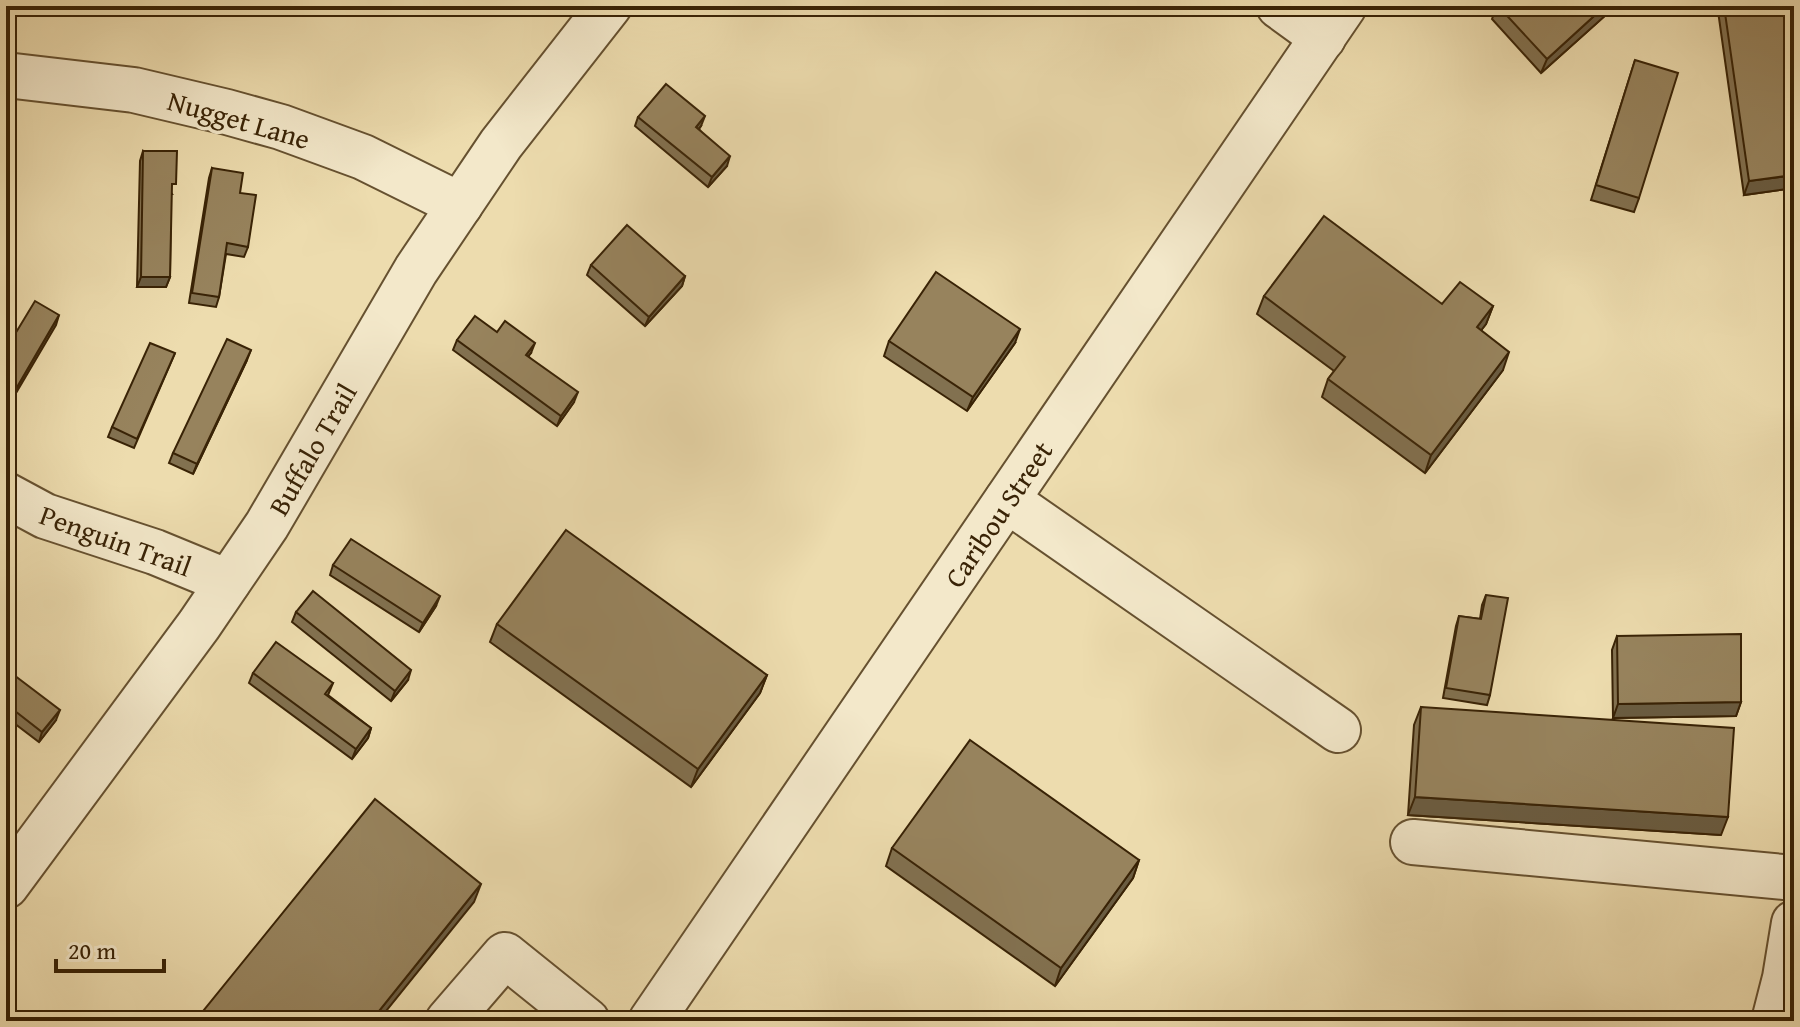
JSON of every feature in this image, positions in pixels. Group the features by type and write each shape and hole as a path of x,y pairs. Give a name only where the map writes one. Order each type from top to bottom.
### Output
{"street":[{"name":"Buffalo Trail","path":"6,886 199,625 267,525 416,270 501,144 609,6"},
{"path":"1279,6 1333,22"},
{"name":"Caribou Street","path":"651,1021 1333,22"},
{"name":"Nugget Lane","path":"6,75 134,90 281,127 363,157 460,205"},
{"name":"Penguin Trail","path":"6,495 45,516 155,552 228,582"},
{"path":"1007,500 1338,730"},
{"path":"1413,842 1794,878"},
{"path":"1774,1021 1794,923"},
{"path":"448,1021 505,955 587,1021"}],"building":[{"path":"1498,6 1605,6 1547,59"},
{"path":"1724,6 1783,6 1794,82 1794,175 1749,181"},
{"path":"1635,60 1678,73 1639,198 1596,185"},
{"path":"666,84 705,116 696,127 730,156 712,177 638,117"},
{"path":"143,151 177,151 176,184 172,184 170,277 141,277"},
{"path":"212,168 243,173 240,193 256,195 248,247 227,243 219,297 192,293"},
{"path":"1324,216 1442,304 1460,282 1493,306 1477,327 1509,352 1431,455 1328,379 1345,357 1264,296"},
{"path":"627,225 685,276 649,317 591,265"},
{"path":"936,272 1020,329 973,397 889,341"},
{"path":"35,301 59,315 6,406 6,349"},
{"path":"475,316 497,332 505,321 535,343 526,355 578,392 561,416 457,340"},
{"path":"227,339 251,350 197,464 173,453"},
{"path":"150,343 175,353 137,439 112,427"},
{"path":"566,530 767,675 698,769 497,624"},
{"path":"351,539 440,596 423,623 333,565"},
{"path":"313,591 411,670 395,691 296,612"},
{"path":"1486,595 1508,598 1490,695 1446,688 1459,616 1481,619"},
{"path":"1741,634 1741,702 1618,704 1617,636"},
{"path":"276,642 333,683 325,694 371,728 356,749 253,673"},
{"path":"6,669 60,710 42,732 6,704"},
{"path":"1421,707 1734,728 1728,817 1415,797"},
{"path":"970,740 1139,860 1061,968 892,848"},
{"path":"375,799 481,884 371,1021 195,1021"}]}
